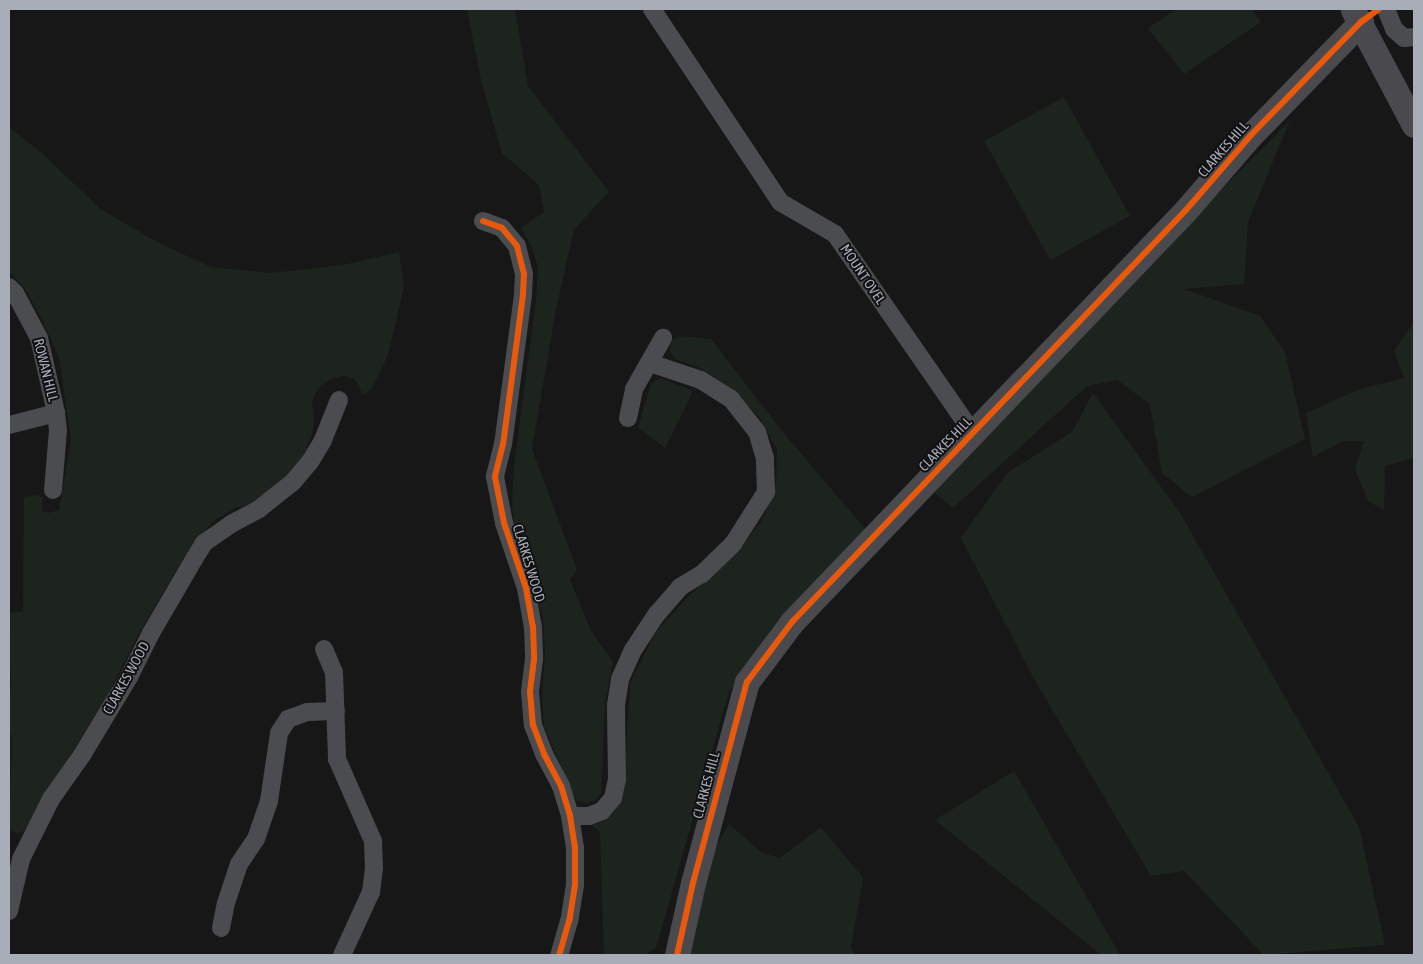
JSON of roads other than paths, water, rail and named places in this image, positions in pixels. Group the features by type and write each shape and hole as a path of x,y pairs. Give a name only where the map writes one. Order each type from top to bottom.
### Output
{"street":[{"name":"MOUNT OVEL","path":"652,9 780,202 835,234 973,433"},
{"path":"1386,9 1394,29 1404,38 1414,37"},
{"name":"CLARKES HILL","path":"677,955 695,875 747,682 792,622 1186,210 1251,135 1365,13"},
{"path":"1365,13 1414,125"},
{"name":"CLARKES WOOD","path":"483,222 502,228 512,240 522,260 524,274 523,295 503,444 495,476 504,523 526,588 533,626 534,659 530,692 532,725 560,786 570,816 575,848 575,884 569,921 559,955"},
{"name":"ROWAN HILL","path":"9,286 15,293 39,338 56,413 9,425"},
{"path":"628,418 634,389 663,338"},
{"path":"570,816 589,816 602,811 613,798 617,779 616,705 620,679 633,650 656,615 680,587 702,574 733,544 766,492 765,458 757,432 731,399 701,380 650,363"},
{"name":"CLARKES WOOD","path":"9,911 15,856 51,799 82,755 129,678 151,633 204,543 230,524 259,509 293,482 310,462 323,440 339,400"},
{"path":"53,490 58,430 56,413"},
{"path":"324,649 334,672 337,759 372,841 374,868 371,892 342,955"},
{"path":"221,928 226,903 240,864 256,839 269,801 279,733 288,719 307,712 336,711"}]}
